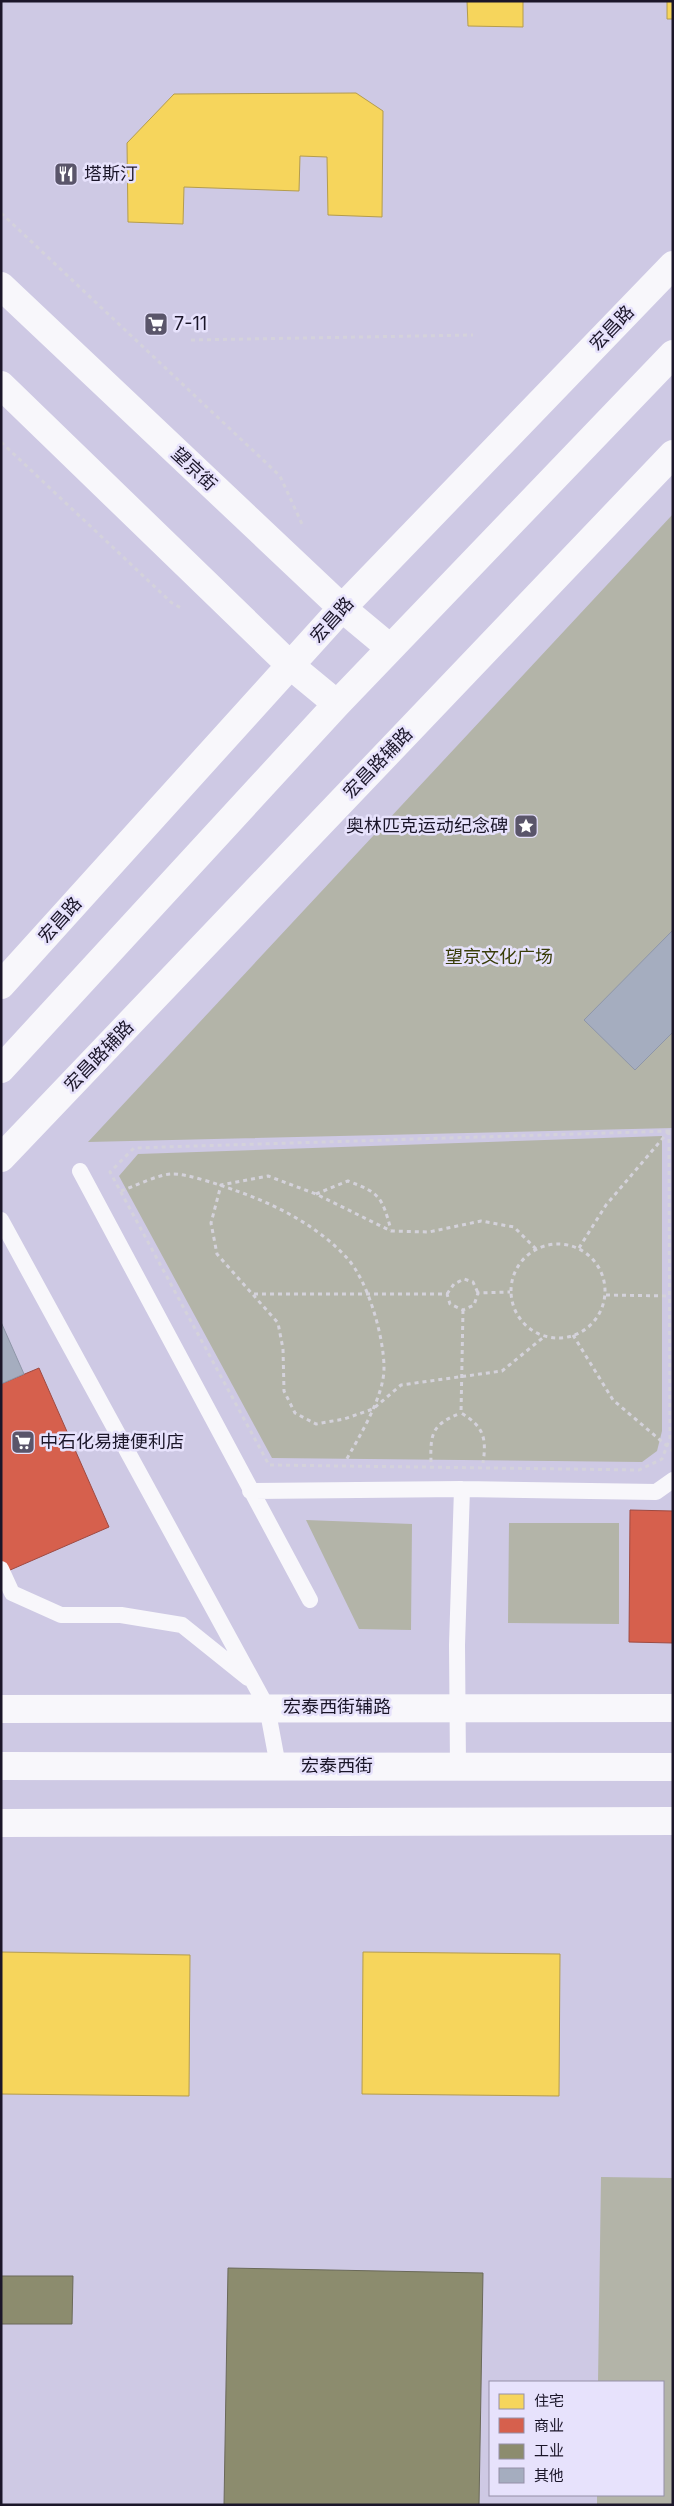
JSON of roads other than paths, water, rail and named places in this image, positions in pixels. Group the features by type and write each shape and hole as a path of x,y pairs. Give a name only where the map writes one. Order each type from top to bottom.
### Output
{"street":[{"name":"宏昌路","path":"1,985 342,608 673,265"},
{"name":"望京街","path":"1,286 342,608 390,648"},
{"path":"1,1069 337,704 673,354"},
{"path":"1,385 291,666 337,704"},
{"name":"宏昌路辅路","path":"1,1158 673,454"},
{"name":"宏泰西街辅路","path":"1,1709 267,1707 673,1708"},
{"name":"宏泰西街","path":"1,1766 673,1767"},
{"path":"1,1823 673,1820"}],"lane":[{"path":"80,1171 310,1600"},
{"path":"1,1220 267,1707 278,1766"},
{"path":"250,1491 462,1489 656,1492 673,1480"},
{"path":"458,1766 457,1708 462,1489"},
{"path":"1,1569 12,1592 61,1615 121,1615 182,1625 254,1683"}],"place":[{"name":"塔斯汀","path":"66,174"},
{"name":"7-11","path":"156,324"},
{"name":"奥林匹克运动纪念碑","path":"526,826"},
{"name":"中石化易捷便利店","path":"23,1442"}],"park label":[{"name":"望京文化广场","path":"499,957"}]}
